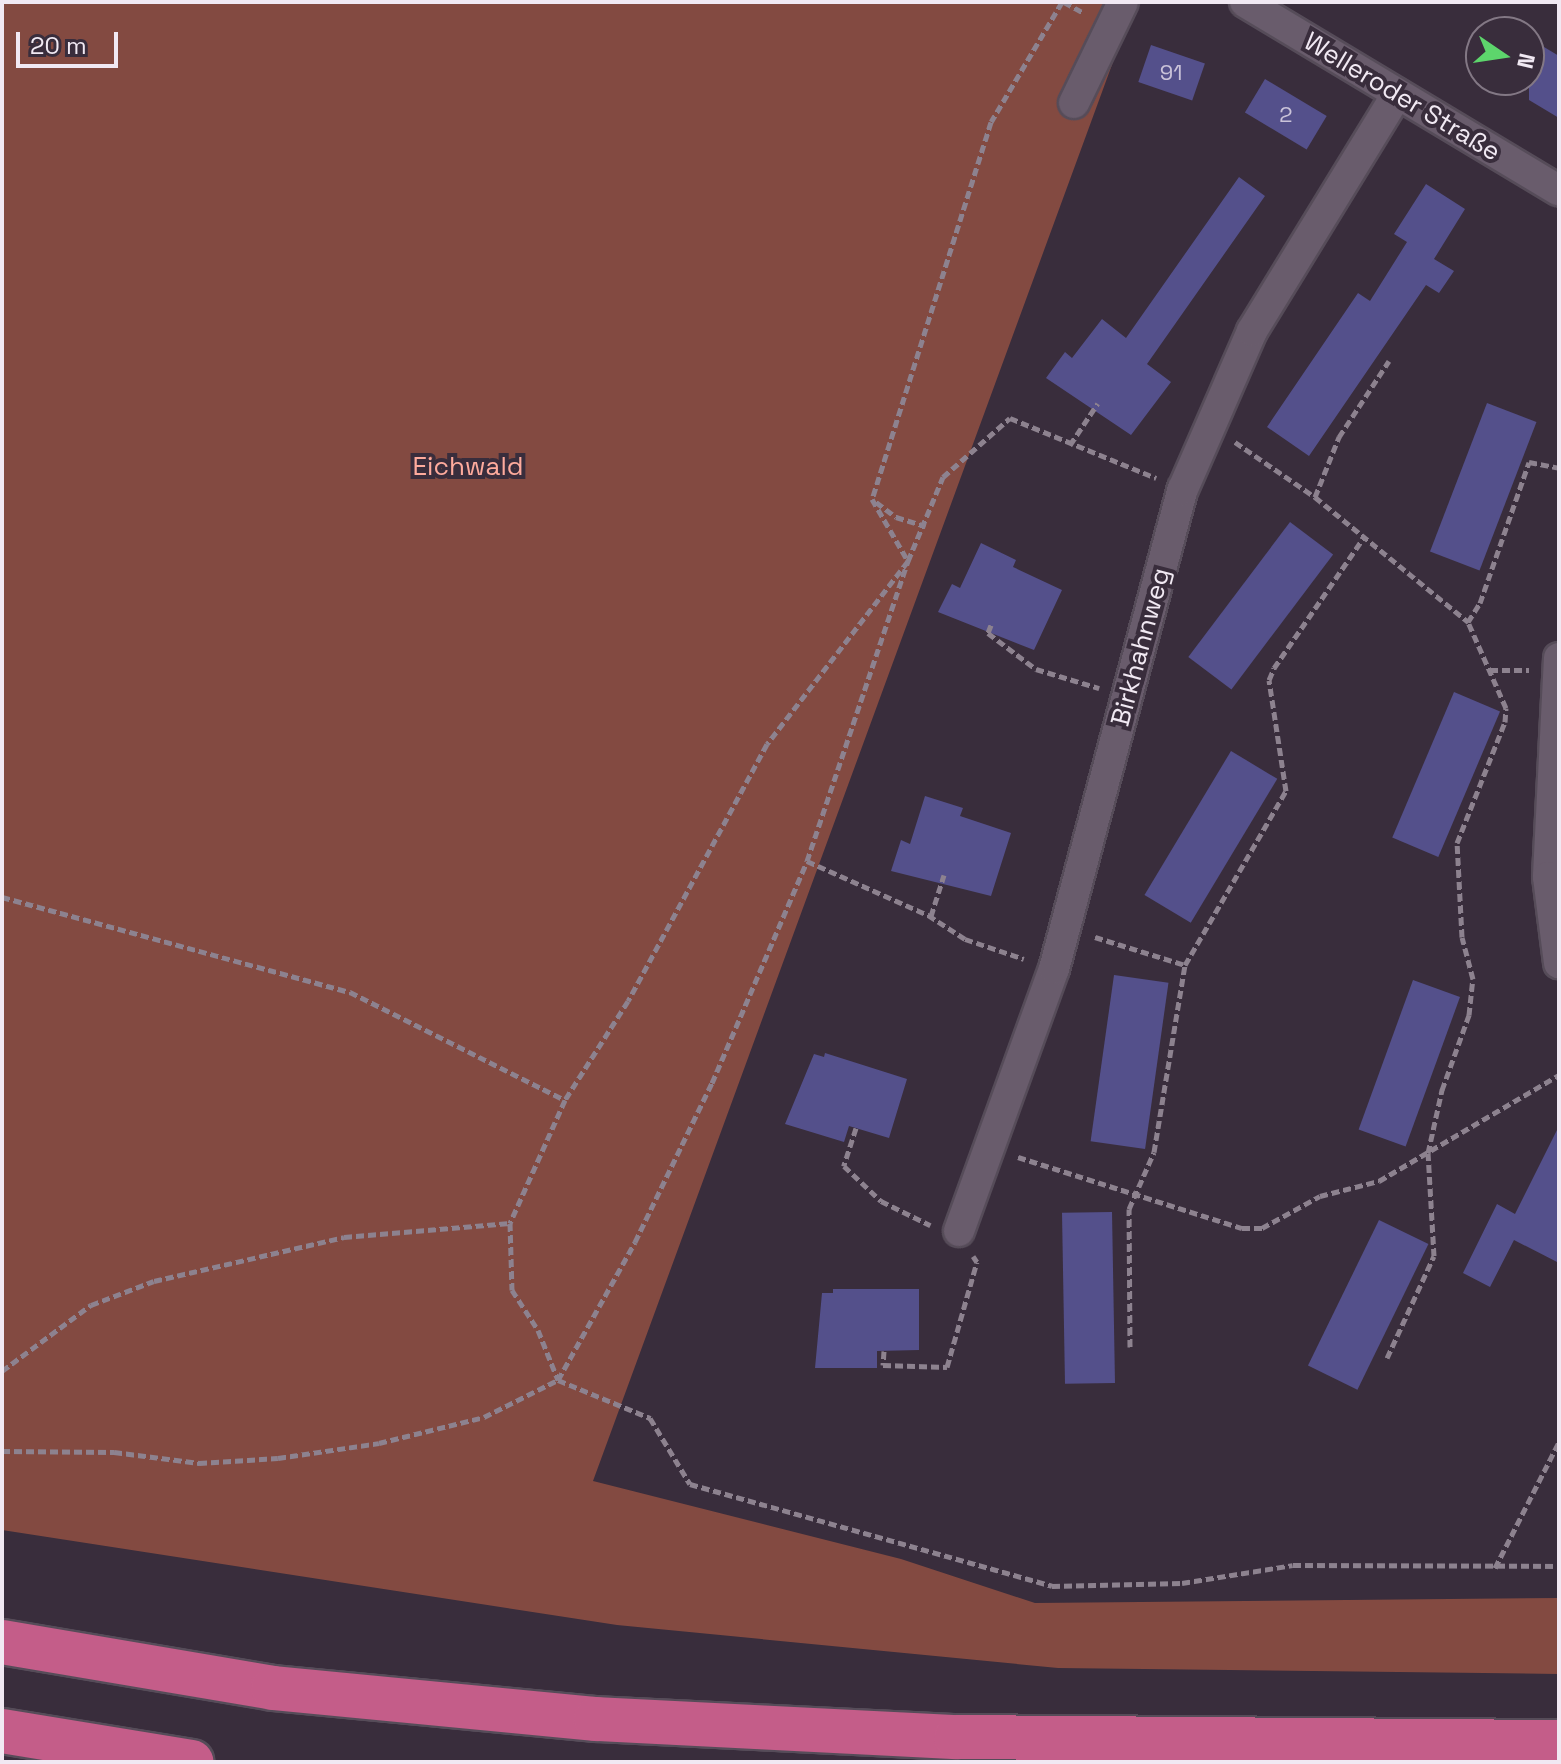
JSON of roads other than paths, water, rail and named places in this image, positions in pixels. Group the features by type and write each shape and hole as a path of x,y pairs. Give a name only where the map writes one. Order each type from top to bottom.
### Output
{"highway":[{"path":"2,1642 273,1688 596,1719 956,1737 1559,1742"},
{"path":"2,1731 191,1762"}],"street":[{"path":"1074,103 1123,2"},
{"name":"Welleroder Straße","path":"1245,2 1559,191"},
{"name":"Birkhahnweg","path":"959,1231 992,1149 1065,928 1183,489 1252,331 1397,94"},
{"path":"1545,664 1548,877 1559,963"}],"park label":[{"name":"Eichwald","path":"468,467"}]}
